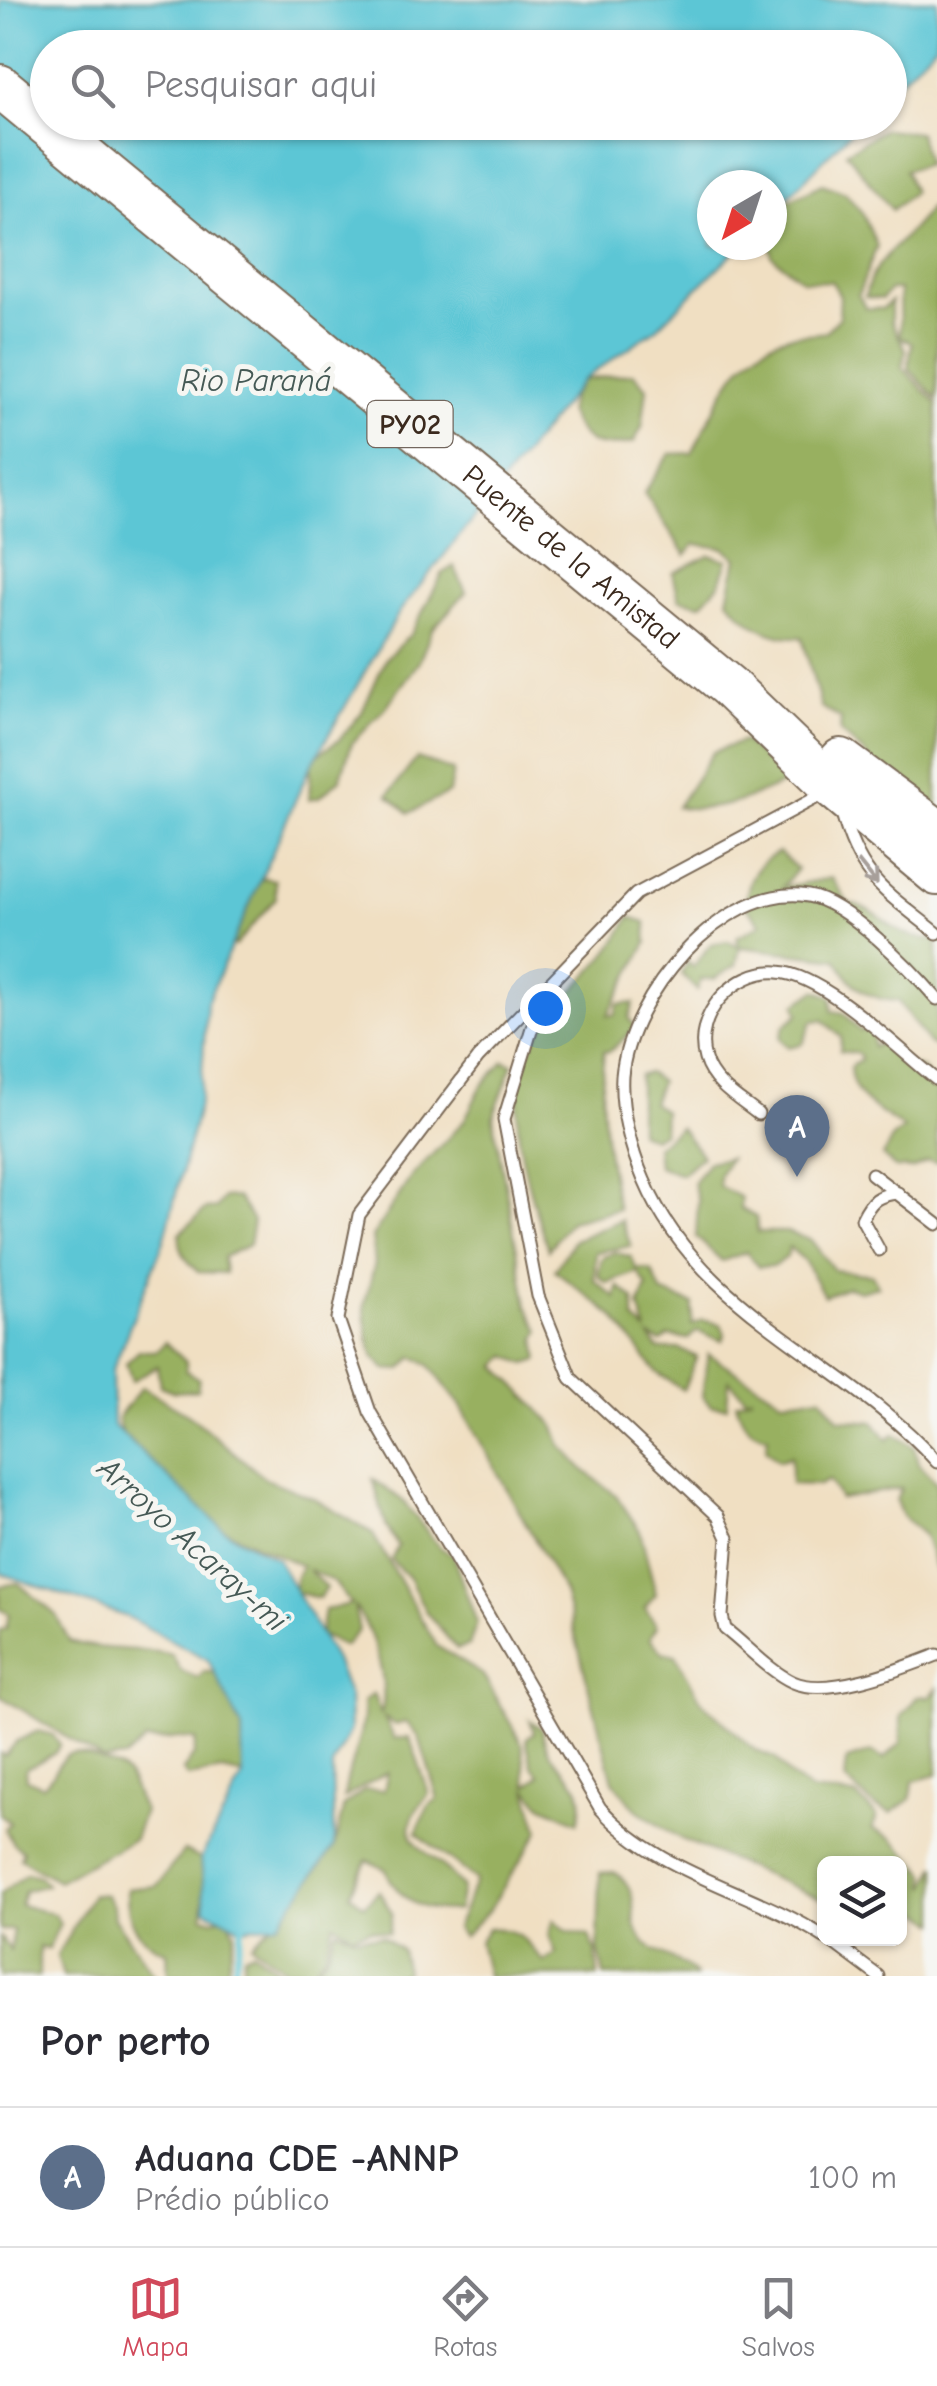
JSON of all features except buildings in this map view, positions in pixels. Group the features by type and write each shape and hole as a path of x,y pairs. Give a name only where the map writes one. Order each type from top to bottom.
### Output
{"highway":[{"name":"Puente de la Amistad","path":"0,86 30,111"},
{"name":"Puente de la Amistad","path":"65,140 843,778"},
{"name":"PY02","path":"843,778 937,831"},
{"name":"PY02","path":"843,778 937,874"}],"lane":[{"path":"817,1932 790,1914 720,1888 656,1856 622,1832 600,1808 370,1412 338,1319 359,1215 478,1058 636,894 843,778 852,848 868,876 937,934"},
{"path":"935,1456 744,1308 689,1254 644,1183 629,1136 622,1077 648,995 679,956 716,924 756,902 808,896 853,921 900,956 937,999"},
{"path":"758,1114 721,1086 705,1059 705,1024 726,990 748,975 780,972 820,987 937,1080"},
{"path":"544,990 504,1119 538,1296 571,1378 718,1516 728,1538 722,1616 725,1628 793,1682 811,1685 877,1678 937,1655"},
{"path":"872,1174 937,1224"},
{"path":"878,1250 862,1219 881,1194 898,1193"},
{"path":"837,1946 878,1976"}],"green space":[{"path":"907,132 919,133 927,164 905,170 913,192 892,210 846,152 866,140 907,140"},
{"path":"822,184 846,193 863,214 877,246 858,295 866,308 882,309 891,301 891,322 906,350 902,367 937,404 937,862 865,754 840,732 841,719 821,707 802,637 770,632 743,616 728,599 737,558 724,548 695,544 686,555 644,493 670,454 692,453 728,385 751,356 785,337 825,332 839,318 840,296 832,282 802,280 777,260 787,260 787,202"},
{"path":"929,208 937,208 937,399 908,368 912,343 900,337 899,290 890,290 882,299 865,297 883,259"},
{"path":"633,373 647,388 642,427 634,442 611,446 586,439 568,411 572,395 583,380"},
{"path":"709,555 728,560 720,583 701,604 679,599 673,573"},
{"path":"454,566 466,592 432,630 419,662 386,707 352,743 340,779 320,797 309,799 311,765 317,755 339,740 362,712 386,658 411,634 443,573"},
{"path":"744,741 787,782 720,806 677,807 713,752"},
{"path":"417,758 453,771 449,793 409,813 388,795"},
{"path":"779,852 797,869 783,887 832,878 848,903 873,912 908,935 937,939 937,1047 930,1045 898,1001 861,990 837,959 740,947 736,965 714,979 701,979 697,990 681,974 688,962 693,967 711,944 728,941 739,946 737,937 761,924 745,905 748,888 759,867"},
{"path":"264,878 275,880 276,898 235,946 226,938 255,885"},
{"path":"630,917 646,922 647,943 608,1015 615,1015 618,1004 634,1003 629,1018 636,1028 609,1052 604,1051 602,1071 605,1131 618,1209 570,1221 548,1250 520,1141 519,1084 539,1032 610,950"},
{"path":"816,990 832,997 832,1011 844,1013 860,1031 872,1028 873,1047 884,1042 902,1062 923,1069 937,1090 937,1163 928,1161 912,1169 895,1168 883,1156 893,1137 904,1129 856,1089 850,1067 861,1060 859,1054 840,1051 841,1037 823,1020 812,1021 803,1044 788,1047 780,1038 784,1026 799,1014 796,1004"},
{"path":"504,1061 513,1064 493,1117 527,1306 540,1331 536,1338 539,1360 526,1364 507,1356 497,1366 554,1425 562,1446 585,1471 616,1495 640,1531 656,1594 645,1608 657,1626 650,1638 662,1652 676,1655 702,1702 756,1751 775,1758 790,1776 811,1791 856,1796 877,1816 872,1829 892,1838 926,1873 926,1887 937,1865 937,1923 907,1907 907,1856 817,1856 817,1897 681,1839 636,1809 613,1781 564,1592 460,1405 429,1365 413,1357 401,1370 385,1369 374,1357 364,1306 375,1263 372,1237 411,1177 464,1121 481,1087"},
{"path":"648,1073 660,1082 652,1103 664,1111 663,1132 653,1138 639,1132 639,1076"},
{"path":"680,1127 702,1156 682,1174 658,1166 656,1146"},
{"path":"729,1158 719,1175 719,1186 741,1198 740,1208 756,1217 758,1232 787,1232 811,1240 834,1270 872,1275 878,1286 860,1291 848,1287 824,1296 804,1260 789,1247 787,1257 774,1266 758,1267 747,1252 722,1261 696,1237 698,1201 693,1183 708,1162"},
{"path":"237,1197 253,1221 249,1245 223,1257 225,1273 198,1272 184,1254 180,1233 206,1209 216,1208 224,1198"},
{"path":"621,1220 631,1246 596,1252 594,1280 616,1298 618,1286 634,1299 634,1319 647,1332 639,1306 647,1287 638,1272 607,1283 598,1276 602,1258 615,1252 631,1257 636,1268 652,1271 661,1292 693,1304 692,1325 702,1320 721,1324 725,1334 722,1341 697,1331 688,1339 669,1336 661,1342 650,1337 658,1349 679,1349 697,1357 683,1390 656,1372 614,1317 555,1270 574,1240"},
{"path":"165,1342 186,1362 186,1371 199,1379 197,1390 175,1392 160,1386 157,1366 132,1381 126,1363 139,1351 157,1351"},
{"path":"708,1354 782,1400 821,1396 839,1419 873,1422 888,1440 894,1434 914,1447 918,1463 937,1483 937,1573 924,1535 902,1516 896,1501 901,1488 840,1499 829,1480 820,1485 791,1484 791,1456 779,1461 766,1449 768,1436 751,1429 741,1416 736,1403 752,1396 746,1398 729,1380 727,1407 711,1406 702,1396"},
{"path":"142,1387 189,1415 266,1479 313,1498 372,1533 437,1646 483,1675 522,1744 527,1786 540,1775 532,1766 526,1739 534,1732 530,1720 542,1729 552,1756 575,1783 582,1806 578,1822 543,1806 527,1789 539,1831 489,1910 463,1937 456,1928 476,1880 416,1833 429,1805 438,1799 419,1737 406,1722 395,1725 384,1717 394,1738 410,1738 429,1794 416,1811 412,1836 462,1887 458,1910 435,1910 414,1903 398,1890 386,1870 367,1860 350,1894 364,1905 379,1891 392,1913 389,1933 371,1929 353,1935 334,1923 325,1953 313,1971 285,1969 251,1944 286,1912 334,1847 344,1805 365,1790 384,1790 388,1772 344,1798 362,1726 363,1702 373,1694 381,1714 381,1673 373,1643 354,1606 359,1630 344,1646 320,1635 324,1610 351,1604 334,1582 308,1569 326,1588 319,1598 295,1592 295,1579 302,1566 220,1528 121,1432 118,1418"},
{"path":"373,1479 402,1500 440,1548 452,1554 477,1623 469,1645 457,1649 426,1612 409,1578 391,1560 398,1546 386,1526"},
{"path":"18,1583 56,1615 69,1641 172,1655 181,1671 198,1678 204,1672 220,1672 254,1692 250,1777 222,1771 188,1777 183,1771 194,1755 196,1740 189,1738 146,1740 124,1758 103,1760 0,1696 0,1630 6,1629 9,1614 0,1609 0,1586"},
{"path":"937,1688 937,1775 913,1781 911,1799 891,1813 874,1806 845,1780 847,1760 871,1752 884,1759 901,1743 901,1716 917,1697 931,1696"},
{"path":"38,1731 53,1735 60,1744 55,1753 26,1769 27,1779 42,1786 67,1755 88,1756 127,1775 144,1811 134,1839 58,1881 20,1858 23,1851 13,1844 5,1829 10,1823 0,1814 0,1753 5,1756 17,1741"},
{"path":"184,1851 206,1861 203,1916 214,1919 226,1915 235,1932 226,1976 168,1976 167,1952 141,1936 132,1920 127,1889 156,1886"},
{"path":"614,1872 631,1894 639,1935 696,1976 604,1976 598,1948 600,1873"},
{"path":"27,1873 39,1876 47,1885 24,1891 20,1905 54,1914 60,1923 48,1949 39,1947 39,1976 0,1976 0,1937 10,1950 13,1930 0,1930 0,1894"},
{"path":"92,1894 106,1895 114,1918 155,1976 63,1976 57,1956"},
{"path":"554,1920 567,1931 589,1936 596,1951 598,1976 487,1976 479,1942 488,1928 515,1933 544,1962 556,1954 549,1935"},
{"path":"336,1929 356,1937 382,1936 401,1950 406,1971 402,1976 242,1976 244,1955 253,1951 281,1972 312,1974 327,1955"}],"water":[{"name":"Rio Paraná","path":"0,0 937,0 937,43 907,73 907,30 30,30 30,140 843,140 787,197 787,170 697,170 697,260 726,260 657,328 583,380 400,611 308,771 207,1002 200,1100 164,1241 112,1371 113,1425 224,1530 277,1559 335,1660 349,1697 350,1730 332,1766 334,1847 278,1924 241,1928 205,1909 201,1858 243,1776 242,1728 208,1660 127,1617 0,1573"}],"waterway":[{"name":"Arroyo Acaray-mi","path":"233,1976 243,1923"}],"place":[{"name":"Aduana CDE -ANNP","path":"797,1177"}]}
